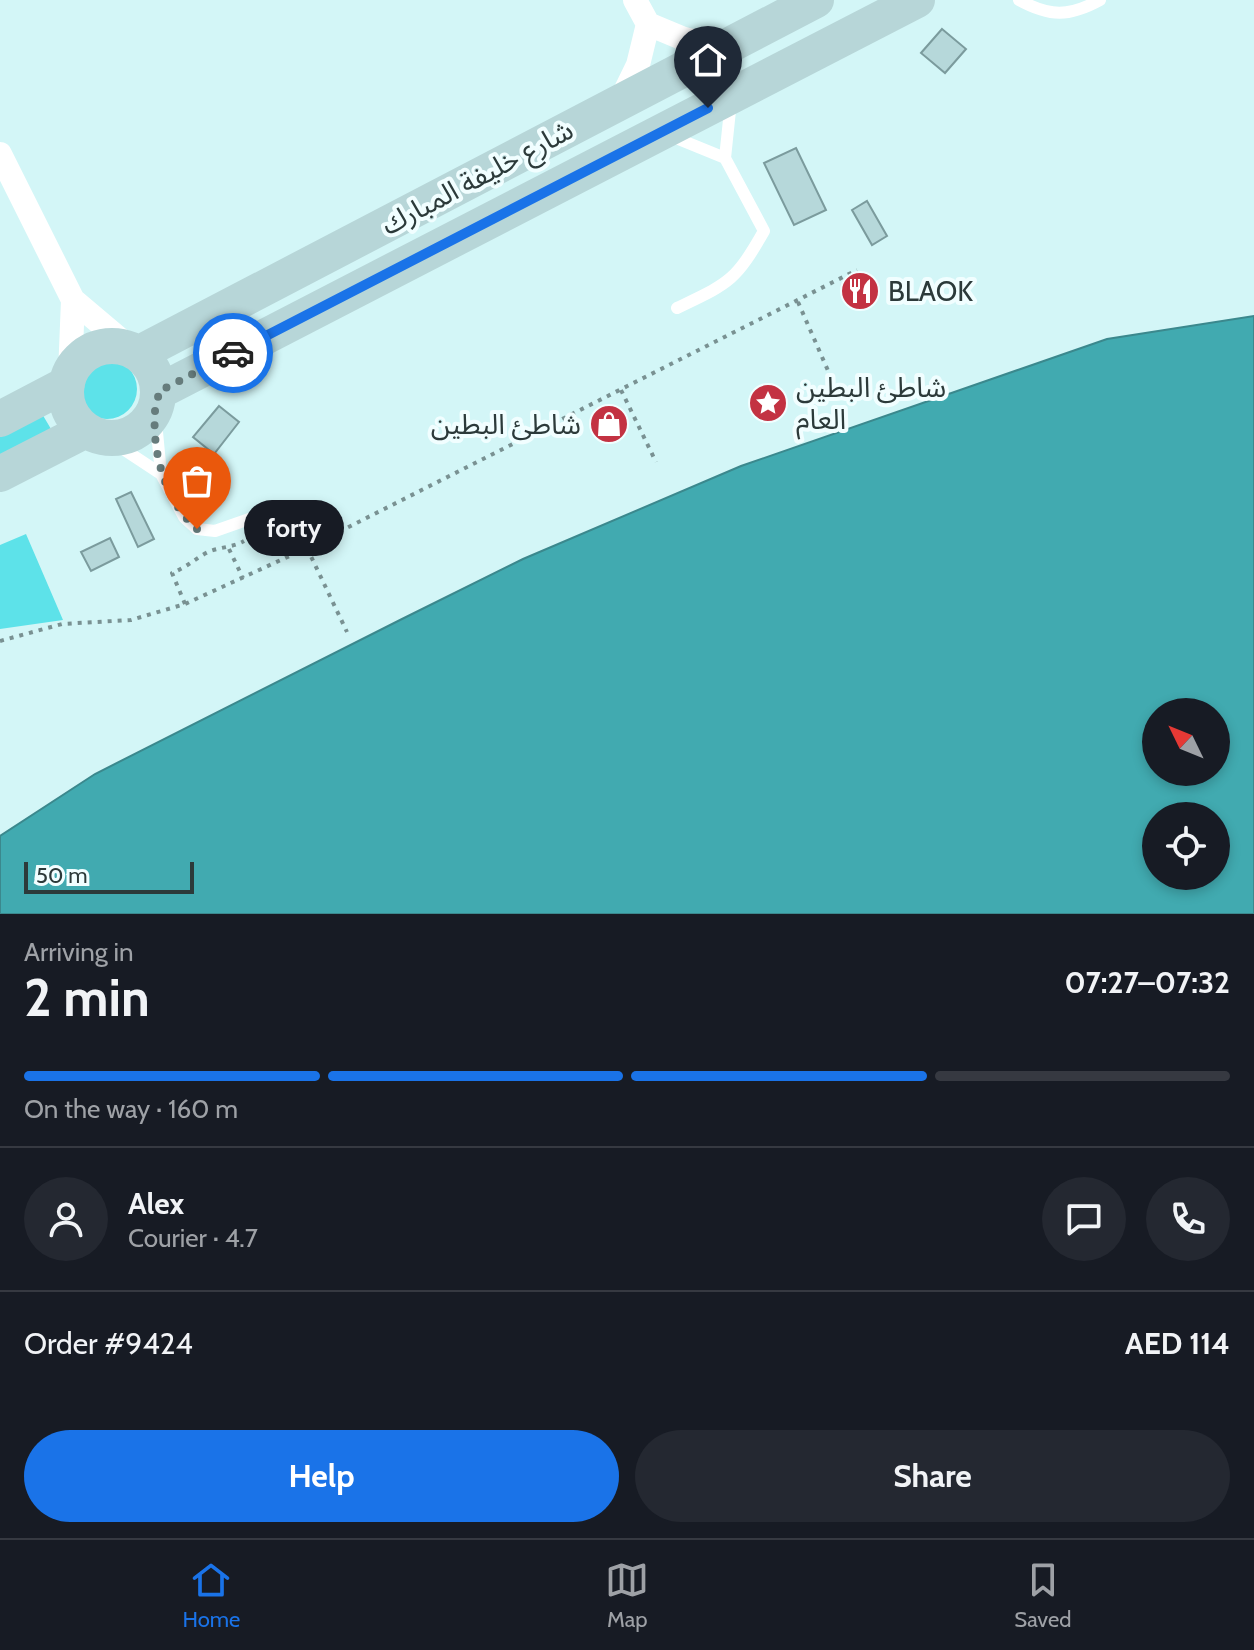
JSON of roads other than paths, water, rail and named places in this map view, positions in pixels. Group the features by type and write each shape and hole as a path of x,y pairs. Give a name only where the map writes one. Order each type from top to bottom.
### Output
{"street":[{"path":"635,0 648,24 684,39 729,44 759,0"},
{"name":"شارع خليفة المبارك","path":"134,352 816,0"},
{"name":"شارع خليفة المبارك","path":"157,401 660,132 917,0"},
{"path":"620,102 638,65 648,24"},
{"path":"0,154 73,300 152,369 157,401 136,432 97,435 0,474"},
{"path":"73,300 67,403 72,417 97,435"},
{"path":"0,419 68,379 78,362 102,347 134,352"}],"lane":[{"path":"1019,0 1043,13 1079,12 1100,0"},
{"path":"677,308 726,284 742,270 764,231 725,158 731,96"},
{"path":"660,132 725,158"},
{"path":"157,401 161,474 184,517 197,529 215,531 278,509"},
{"path":"97,435 161,474"}],"place":[{"name":"BLAOK","path":"860,291"},
{"name":"شاطئ البطين العام","path":"768,403"},
{"name":"شاطئ البطين","path":"609,424"},
{"name":"forty","path":"197,529"}]}
